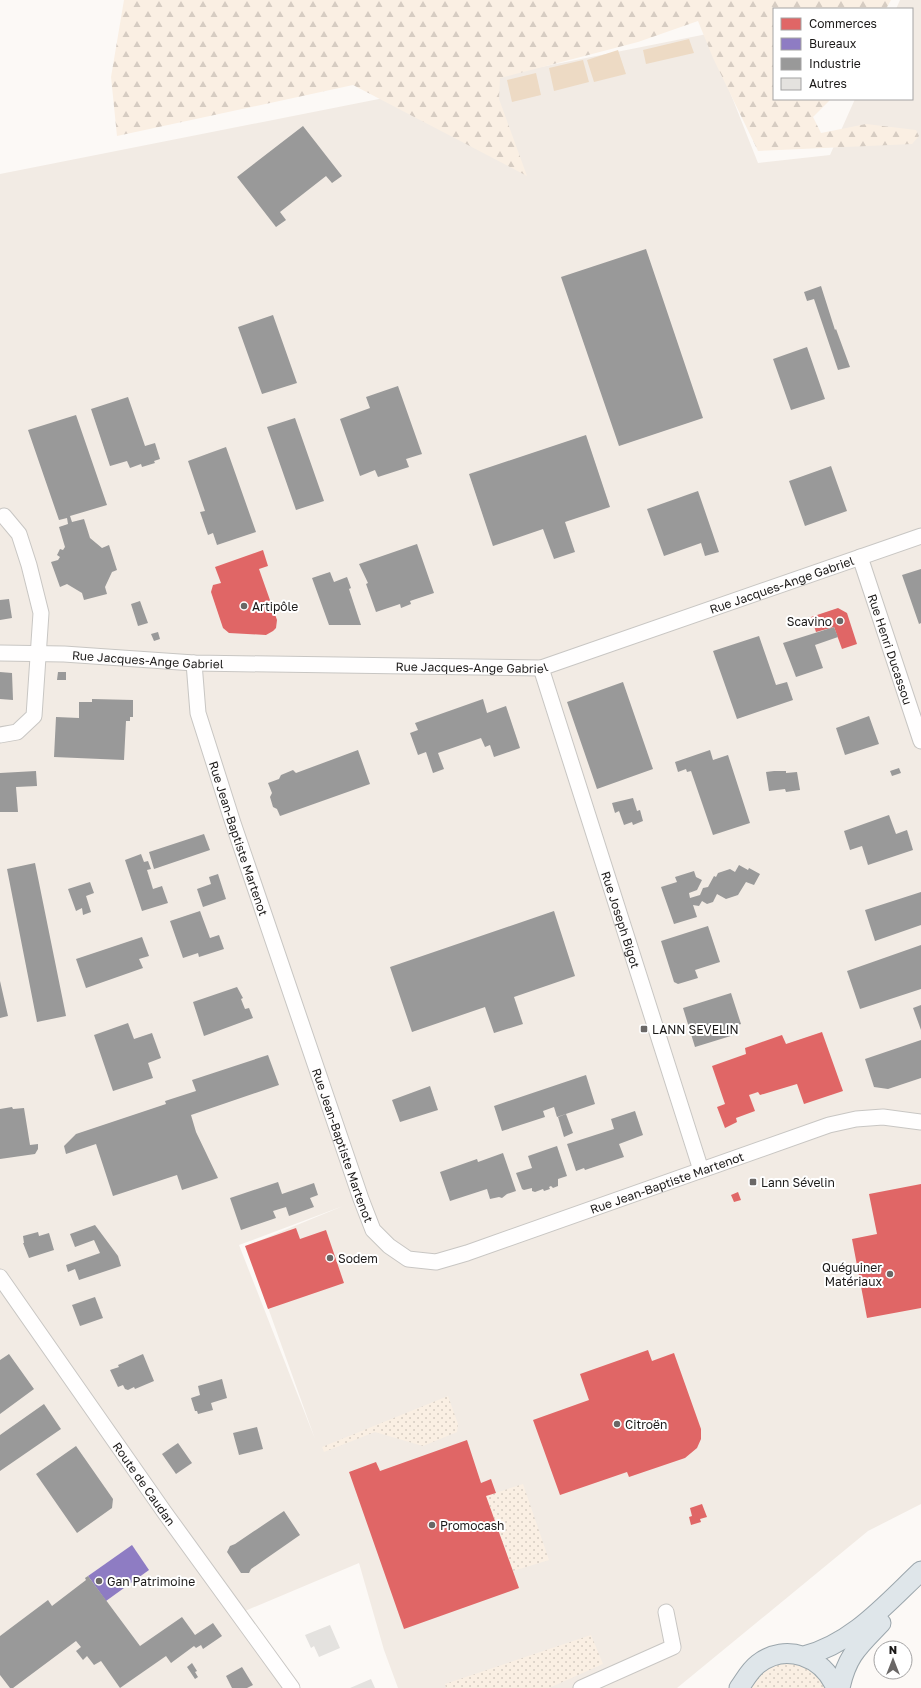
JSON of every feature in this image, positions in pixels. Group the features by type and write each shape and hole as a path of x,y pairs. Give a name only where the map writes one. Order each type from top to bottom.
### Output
{"main road":[{"path":"804,1656 818,1653 832,1646 867,1622 921,1571"},
{"path":"840,1688 847,1662 856,1650 921,1583"},
{"path":"740,1687 752,1669 767,1658 786,1654 804,1656 815,1661 824,1668 831,1677 836,1688"}],"street":[{"path":"0,735 17,732 34,716 41,613 29,565 18,534 4,516"},
{"name":"Rue Jacques-Ange Gabriel","path":"0,653 64,654 194,663 541,668 921,536"},
{"name":"Rue Henri Ducassou","path":"860,557 920,731"},
{"name":"Rue Jean-Baptiste Martenot","path":"194,663 198,713 235,831 361,1199 373,1230 389,1246 408,1259 436,1262 467,1253 829,1125 856,1119 883,1117 921,1122"},
{"name":"Rue Joseph Bigot","path":"541,668 701,1170"},
{"name":"Route de Caudan","path":"0,1277 165,1513 292,1688"},
{"path":"581,1688 673,1647 666,1612"}],"shaded area":[{"path":"900,0 921,0 921,1504 868,1531 677,1688 398,1688 384,1650 359,1563 245,1611 292,1688 0,1688 0,174 707,34 758,163 830,155 855,100 913,100 913,8 896,8","holes":["343,1206 246,1246 315,1439 239,1245"]},
{"path":"689,39 694,53 646,64 643,50"},
{"path":"618,50 626,74 594,82 587,60"},
{"path":"583,60 589,82 554,91 549,68"},
{"path":"536,73 541,95 512,102 507,80"}],"green space":[{"path":"124,0 891,0 887,8 773,8 773,100 830,100 813,117 821,133 866,124 916,130 919,136 912,144 758,151 713,58 698,21 638,42 500,78 499,99 527,176 353,85 117,136 111,77"},
{"path":"448,1396 458,1424 457,1432 423,1446 375,1432 324,1452 322,1447"},
{"path":"523,1484 549,1560 513,1571 486,1496"},
{"path":"591,1635 603,1664 549,1688 446,1688 445,1684"},
{"path":"779,1664 793,1664 806,1668 817,1676 825,1688 751,1688 762,1673"}],"building: Commerces":[{"name":"Artipôle","path":"263,550 268,566 259,569 277,620 276,628 266,635 229,633 223,628 211,592 213,585 221,583 215,567"},
{"path":"838,608 847,613 857,644 842,649 834,627 816,632 811,623 813,622 811,617"},
{"path":"822,1032 843,1091 804,1104 797,1084 760,1095 758,1092 749,1095 755,1111 736,1118 737,1122 725,1128 717,1107 725,1104 712,1066 746,1054 745,1048 782,1035 786,1044"},
{"name":"Quéguiner Matériaux","path":"921,1184 921,1308 867,1318 852,1239 877,1234 869,1194"},
{"path":"738,1192 741,1200 734,1202 731,1195"},
{"path":"296,1228 300,1239 326,1230 344,1283 268,1309 245,1246"},
{"name":"Citroën","path":"648,1350 652,1361 674,1353 701,1429 701,1439 697,1448 685,1458 629,1477 627,1472 560,1495 533,1420 589,1400 580,1374"},
{"name":"Promocash","path":"467,1440 481,1483 491,1479 496,1493 486,1496 519,1588 404,1629 349,1472 376,1462 380,1471"},
{"path":"702,1504 707,1517 700,1519 701,1522 691,1525 689,1517 692,1516 690,1508"}],"building: Bureaux":[{"path":"132,1545 149,1570 106,1601 88,1576"}],"building: Industrie":[{"path":"303,126 342,176 332,183 326,176 280,212 286,220 276,227 237,177"},
{"path":"646,249 703,418 619,446 561,277"},
{"path":"821,286 835,330 836,329 850,367 838,370 814,299 807,301 804,292"},
{"path":"273,315 297,383 262,394 238,327"},
{"path":"807,347 825,399 791,410 773,359"},
{"path":"398,386 422,454 406,459 409,467 378,477 375,470 360,476 340,419 370,408 366,397"},
{"path":"128,397 145,446 155,443 160,459 154,461 155,463 142,467 141,464 130,468 127,461 110,466 91,409"},
{"path":"76,415 107,505 70,516 72,522 84,519 90,538 102,548 109,545 117,570 112,572 105,587 107,594 84,600 82,593 67,584 60,587 51,562 58,560 60,557 57,555 60,549 63,550 65,547 59,527 68,524 67,518 59,520 28,430"},
{"path":"295,418 324,501 296,510 267,427"},
{"path":"586,435 610,507 565,522 575,552 554,559 543,529 493,546 469,474"},
{"path":"226,447 256,532 217,545 213,533 208,535 200,512 205,511 188,461"},
{"path":"831,466 847,511 805,526 789,481"},
{"path":"698,491 719,552 705,556 701,543 664,556 647,509"},
{"path":"417,544 434,593 410,601 411,604 401,608 400,604 376,612 366,584 368,583 359,564"},
{"path":"921,569 921,623 919,624 902,575"},
{"path":"330,572 334,582 347,577 351,588 349,589 361,625 329,625 312,578"},
{"path":"9,599 12,618 0,620 0,600"},
{"path":"140,601 148,623 138,626 131,604"},
{"path":"834,627 838,637 815,645 823,668 796,677 783,643"},
{"path":"158,632 160,639 154,641 151,634"},
{"path":"759,636 776,685 787,682 793,700 737,719 713,651"},
{"path":"0,672 12,673 13,700 0,699"},
{"path":"58,672 66,672 66,680 57,680"},
{"path":"623,682 653,769 597,789 567,702"},
{"path":"92,699 133,700 133,717 130,717 130,721 126,721 124,760 54,757 56,717 79,718 79,702 92,702"},
{"path":"483,699 487,713 506,706 520,748 494,757 490,745 485,747 481,738 438,753 444,769 433,773 426,752 418,755 410,733 418,730 415,723"},
{"path":"869,716 879,744 845,755 836,728"},
{"path":"358,750 370,784 280,816 277,809 273,807 270,797 272,793 268,783 279,779 281,775 293,770 296,773"},
{"path":"710,750 713,760 728,755 750,823 713,835 691,771 687,772 686,769 678,772 675,762"},
{"path":"899,768 901,773 892,776 890,771"},
{"path":"36,771 37,786 16,787 18,812 0,812 0,773"},
{"path":"786,771 786,773 797,772 800,790 786,792 785,789 769,791 766,772"},
{"path":"633,798 637,811 640,810 643,821 633,825 632,822 624,825 619,811 615,813 612,803"},
{"path":"889,815 896,834 907,830 913,850 868,865 862,846 850,850 844,831"},
{"path":"204,834 210,850 154,869 149,852"},
{"path":"141,854 144,862 148,861 151,869 147,870 153,889 162,886 168,903 142,911 125,860"},
{"path":"35,863 66,1016 37,1022 7,869"},
{"path":"739,865 760,874 754,885 746,882 738,895 726,899 717,894 713,902 707,904 702,901 699,906 693,905 697,917 674,924 661,887 677,882 675,877 694,871 696,877 702,880 697,890 689,893 690,898 700,895 703,888 708,887 714,876 716,877 718,873 730,869 735,872"},
{"path":"218,874 226,899 203,907 197,889 211,884 209,877"},
{"path":"90,882 94,893 86,896 91,912 83,915 82,908 76,911 68,889"},
{"path":"921,892 921,925 875,941 865,910"},
{"path":"200,911 210,938 219,935 224,949 199,957 198,953 183,958 170,921"},
{"path":"554,911 575,976 514,997 523,1024 494,1033 485,1007 412,1032 390,967"},
{"path":"708,926 720,962 695,970 698,978 678,984 674,982 661,941"},
{"path":"142,937 149,956 139,959 143,968 86,988 76,959"},
{"path":"921,945 921,989 860,1009 847,971"},
{"path":"0,981 8,1016 0,1018"},
{"path":"237,987 243,998 241,999 245,1009 249,1008 253,1018 204,1036 193,1002"},
{"path":"731,993 741,1024 732,1027 734,1035 695,1047 683,1008"},
{"path":"921,1005 921,1030 913,1008"},
{"path":"128,1023 134,1039 152,1033 161,1058 148,1063 153,1078 113,1091 94,1035"},
{"path":"921,1040 921,1078 888,1089 874,1087 865,1059"},
{"path":"268,1055 279,1085 191,1115 196,1132 218,1178 182,1190 177,1175 113,1196 96,1144 66,1154 64,1146 76,1134 166,1104 165,1101 196,1091 192,1080"},
{"path":"586,1075 595,1104 557,1117 554,1107 543,1111 545,1117 502,1131 494,1106"},
{"path":"430,1086 438,1110 400,1122 392,1100"},
{"path":"12,1107 13,1109 24,1108 30,1145 38,1144 38,1149 35,1154 0,1159 0,1109"},
{"path":"635,1111 643,1135 619,1144 624,1157 585,1170 584,1168 576,1171 567,1144 614,1129 611,1119"},
{"path":"566,1114 573,1133 564,1137 558,1117"},
{"path":"557,1146 567,1176 558,1179 558,1186 553,1188 551,1186 549,1187 550,1189 544,1191 543,1189 535,1192 532,1191 532,1188 522,1189 516,1173 532,1168 528,1156"},
{"path":"503,1153 516,1191 507,1194 502,1198 499,1197 490,1199 487,1189 450,1201 440,1172 477,1159 478,1162"},
{"path":"278,1182 282,1194 314,1183 318,1195 310,1198 314,1207 289,1216 286,1207 273,1211 276,1218 241,1230 230,1198"},
{"path":"95,1225 118,1256 121,1266 79,1280 75,1269 68,1272 66,1265 100,1253 94,1240 75,1247 70,1234"},
{"path":"38,1232 39,1236 49,1233 54,1250 29,1258 23,1243 23,1236"},
{"path":"95,1297 103,1318 80,1326 72,1305"},
{"path":"9,1354 34,1389 0,1414 0,1360"},
{"path":"143,1354 154,1381 135,1389 134,1387 128,1390 125,1389 123,1385 118,1387 110,1370 119,1367 118,1365"},
{"path":"222,1379 227,1398 211,1403 213,1410 198,1414 197,1411 195,1411 191,1398 200,1395 198,1386"},
{"path":"44,1404 61,1429 0,1471 0,1435"},
{"path":"257,1427 263,1449 239,1455 233,1433"},
{"path":"178,1443 192,1463 176,1474 162,1454"},
{"path":"76,1446 113,1499 112,1508 77,1533 36,1474"},
{"path":"284,1511 300,1535 251,1569 249,1573 241,1573 227,1552 230,1546"},
{"path":"88,1576 140,1646 182,1617 195,1635 213,1623 222,1636 203,1649 201,1645 196,1648 194,1646 171,1663 166,1656 120,1688 101,1661 94,1665 87,1656 83,1660 76,1651 81,1647 76,1641 13,1688 10,1688 0,1675 0,1636 48,1600 52,1606 86,1580 85,1578"},
{"path":"192,1663 197,1671 195,1672 198,1677 195,1679 187,1667"},
{"path":"242,1667 253,1685 247,1688 232,1688 226,1676"}],"building: Autres":[{"path":"330,1625 340,1648 319,1657 314,1646 311,1648 305,1635"},
{"path":"371,1679 375,1688 350,1688"}],"place":[{"name":"Artipôle","path":"244,606"},
{"name":"Scavino","path":"840,621"},
{"name":"LANN SEVELIN","path":"644,1029"},
{"name":"Lann Sévelin","path":"753,1182"},
{"name":"Sodem","path":"330,1258"},
{"name":"Quéguiner Matériaux","path":"890,1274"},
{"name":"Citroën","path":"617,1424"},
{"name":"Promocash","path":"432,1525"},
{"name":"Gan Patrimoine","path":"99,1581"}]}
